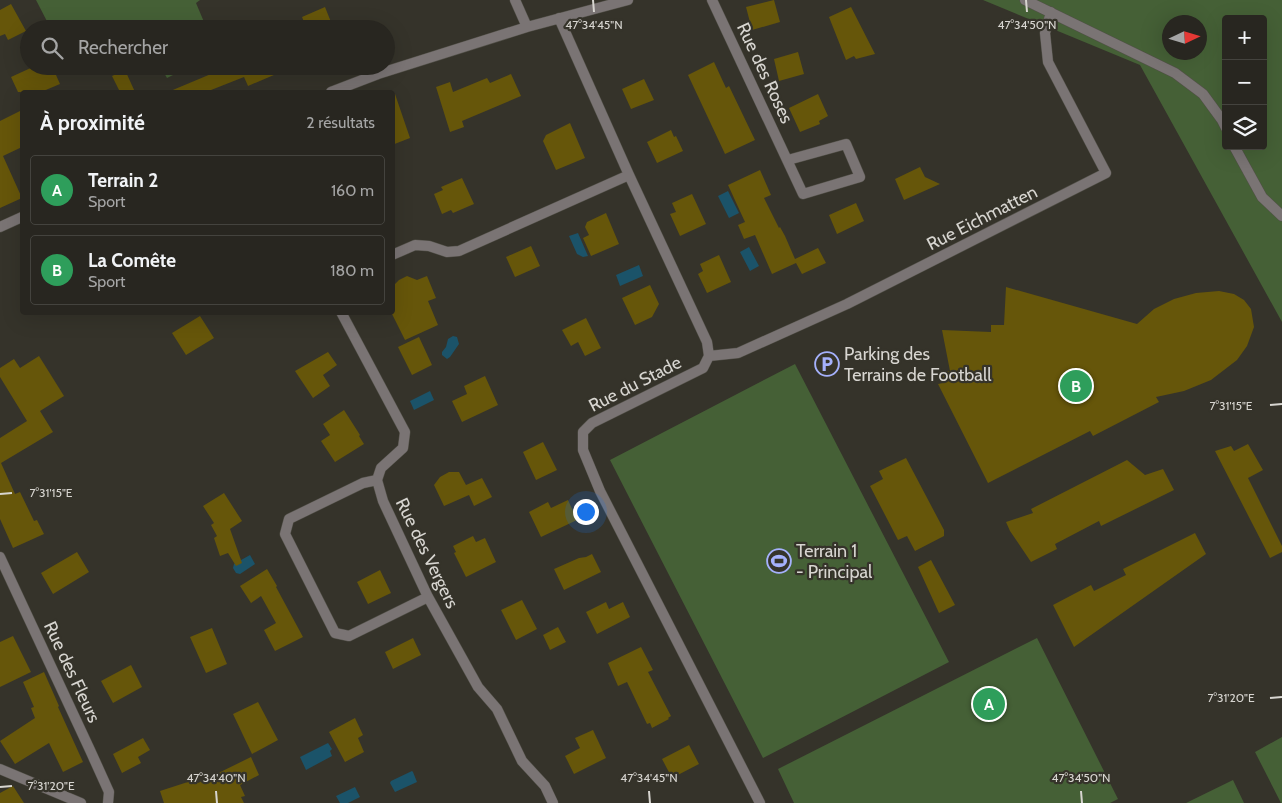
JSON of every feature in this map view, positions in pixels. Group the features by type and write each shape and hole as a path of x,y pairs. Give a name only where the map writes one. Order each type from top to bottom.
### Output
{"street":[{"path":"515,0 527,27"},
{"path":"395,69 527,27 628,0"},
{"name":"Rue des Roses","path":"712,0 803,194 860,177 846,144 788,160"},
{"path":"1025,0 1175,72 1203,94 1222,120"},
{"name":"Rue Eichmatten","path":"709,356 738,353 847,304 1106,173 1048,62 1045,33 1052,12"},
{"path":"559,18 628,175 706,342 709,356"},
{"path":"336,90 375,75"},
{"path":"1236,150 1262,197 1282,216"},
{"path":"395,254 415,245 429,246 447,252 459,251 628,175"},
{"path":"0,226 20,218"},
{"path":"343,315 405,432 403,448 381,468 377,480 363,483 289,519 285,534 335,632 349,636 428,597"},
{"name":"Rue du Stade","path":"709,356 703,368 592,423 583,432 583,450 600,491 760,803"},
{"name":"Rue des Vergers","path":"377,480 383,502 428,597 478,687 497,709 522,761 545,786 553,803"},
{"name":"Rue des Fleurs","path":"0,557 109,792 108,803"},
{"path":"0,769 81,803"}],"green space":[{"path":"36,0 200,0 196,3 203,20 46,20"},
{"path":"983,0 1282,0 1282,322 1140,65"},
{"name":"Terrain 1 - Principal","path":"795,364 949,662 763,758 610,460"},
{"path":"1037,638 1118,799 1110,803 794,803 778,769"},
{"path":"1282,737 1282,803 1281,803 1255,752"},
{"path":"1233,780 1244,803 1186,803"}],"water":[{"path":"728,191 739,213 729,218 718,196"},
{"path":"578,233 588,256 583,257 577,254 569,236"},
{"path":"749,247 759,266 750,271 740,252"},
{"path":"639,265 643,276 620,286 616,275"},
{"path":"453,336 457,337 459,344 447,359 442,355 442,352 446,347 448,339"},
{"path":"430,391 434,400 414,410 410,401"},
{"path":"250,555 255,564 240,574 236,573 233,568 234,564"},
{"path":"328,743 332,749 330,751 332,756 306,770 300,757"},
{"path":"412,771 417,782 395,792 390,783 391,781"},
{"path":"355,787 360,797 348,803 340,803 336,796"}],"building":[{"path":"774,0 780,22 752,30 746,7"},
{"path":"11,4 20,20 20,34 8,40 5,34 0,36 0,10"},
{"path":"325,7 330,20 303,20 302,17"},
{"path":"851,7 875,54 856,59 854,56 846,60 829,17"},
{"path":"798,52 804,74 779,81 774,59"},
{"path":"714,62 726,88 729,86 755,140 725,154 688,75"},
{"path":"20,73 20,75 56,75 60,84 46,90 20,90 18,92 11,77"},
{"path":"511,74 521,96 462,121 464,127 450,132 436,87 450,82 453,92 487,78 490,83"},
{"path":"127,75 134,90 119,90 112,76"},
{"path":"209,75 274,75 248,86 244,77 211,90 173,90"},
{"path":"644,79 654,100 631,109 622,89"},
{"path":"395,94 410,138 395,144"},
{"path":"818,94 828,116 819,121 820,124 800,132 789,108"},
{"path":"20,111 20,148 3,156 20,194 20,199 0,208 0,121"},
{"path":"570,123 585,158 556,170 543,141 546,135"},
{"path":"671,130 683,151 657,163 647,142"},
{"path":"920,167 925,177 940,184 904,200 895,179"},
{"path":"760,170 771,195 764,198 785,236 795,259 818,248 826,263 802,274 796,263 772,274 755,235 744,239 738,225 745,222 728,185"},
{"path":"462,178 474,204 453,213 451,210 442,214 434,194 443,190 441,187"},
{"path":"692,194 706,224 680,236 670,214 676,212 672,203"},
{"path":"856,203 864,221 837,234 829,215"},
{"path":"606,213 619,244 591,256 583,238 589,235 585,227 587,222"},
{"path":"531,246 540,266 515,277 506,257"},
{"path":"719,255 731,282 707,293 698,274 703,271 700,264"},
{"path":"407,276 417,280 427,276 436,298 428,301 438,325 405,340 392,315 395,315 395,284"},
{"path":"650,285 659,304 652,317 635,325 622,298"},
{"path":"1006,287 1137,324 1154,309 1174,299 1196,293 1219,291 1234,294 1244,300 1251,309 1254,327 1247,346 1237,360 1211,380 1184,391 1156,397 1159,402 1093,436 1090,431 988,483 938,384 943,383 941,372 950,371 942,330 991,332 991,325 1004,325"},
{"path":"200,316 214,338 186,355 172,333"},
{"path":"586,318 601,348 585,356 578,342 571,346 562,330"},
{"path":"419,337 432,365 412,375 398,347"},
{"path":"328,352 337,365 323,375 330,386 313,398 295,371"},
{"path":"39,356 64,396 40,411 53,432 1,463 15,494 20,492 34,521 37,520 44,534 13,548 0,519 0,438 27,421 0,377 0,368 14,359 20,368"},
{"path":"485,376 498,405 462,422 452,401 467,394 464,386"},
{"path":"344,410 364,444 335,462 321,441 330,435 323,424"},
{"path":"543,442 557,470 536,480 523,452"},
{"path":"1248,444 1263,470 1248,478 1282,546 1282,552 1270,558 1215,451 1231,446 1234,451"},
{"path":"906,458 944,530 944,536 915,551 907,536 898,540 870,486 883,479 879,471"},
{"path":"1127,460 1145,475 1163,469 1174,490 1101,526 1099,521 1055,544 1057,549 1031,562 1006,522 1033,513 1031,509"},
{"path":"449,472 459,472 466,485 482,478 492,497 474,506 469,495 444,506 434,485 440,477"},
{"path":"224,493 242,521 230,529 242,563 236,566 228,553 220,556 214,538 217,536 211,525 214,523 203,506"},
{"path":"568,500 577,520 541,537 529,512 548,502 551,508"},
{"path":"1195,533 1206,554 1074,647 1053,605 1091,585 1094,591 1126,575 1123,569"},
{"path":"473,536 476,542 485,538 496,562 466,577 454,553 456,552 453,546"},
{"path":"77,552 89,572 53,594 41,573"},
{"path":"592,554 601,572 564,590 554,569"},
{"path":"931,560 955,605 939,613 918,567"},
{"path":"267,569 303,637 275,651 264,630 276,623 261,596 251,603 240,586"},
{"path":"380,570 391,593 368,604 357,582"},
{"path":"522,600 537,629 516,640 501,610"},
{"path":"606,602 609,609 623,602 630,617 597,634 586,612"},
{"path":"558,627 566,642 550,650 543,635"},
{"path":"212,628 227,664 206,673 190,637"},
{"path":"13,636 31,672 0,687 0,642"},
{"path":"413,638 421,655 393,669 385,652"},
{"path":"641,647 653,670 648,672 671,716 652,728 650,723 647,724 627,682 618,686 608,663"},
{"path":"131,665 142,687 113,703 101,681"},
{"path":"44,672 83,762 63,772 49,743 15,764 0,741 35,718 31,708 34,707 23,682"},
{"path":"258,702 278,740 252,754 233,714"},
{"path":"355,718 363,735 358,738 364,752 345,762 329,732"},
{"path":"593,730 606,758 574,774 565,756 580,748 575,738"},
{"path":"143,738 150,750 138,757 141,763 122,773 113,754"},
{"path":"689,745 699,764 672,778 662,759"},
{"path":"251,757 259,775 240,785 245,796 241,797 244,803 164,803 160,791 197,779 198,783"},
{"path":"13,786 24,803 0,803 0,793"}],"place":[{"name":"Parking des Terrains de Football","path":"827,364"},
{"name":"La Comête","path":"1076,386"},
{"name":"Terrain 1 - Principal","path":"779,561"},
{"name":"Terrain 2","path":"989,704"}]}
